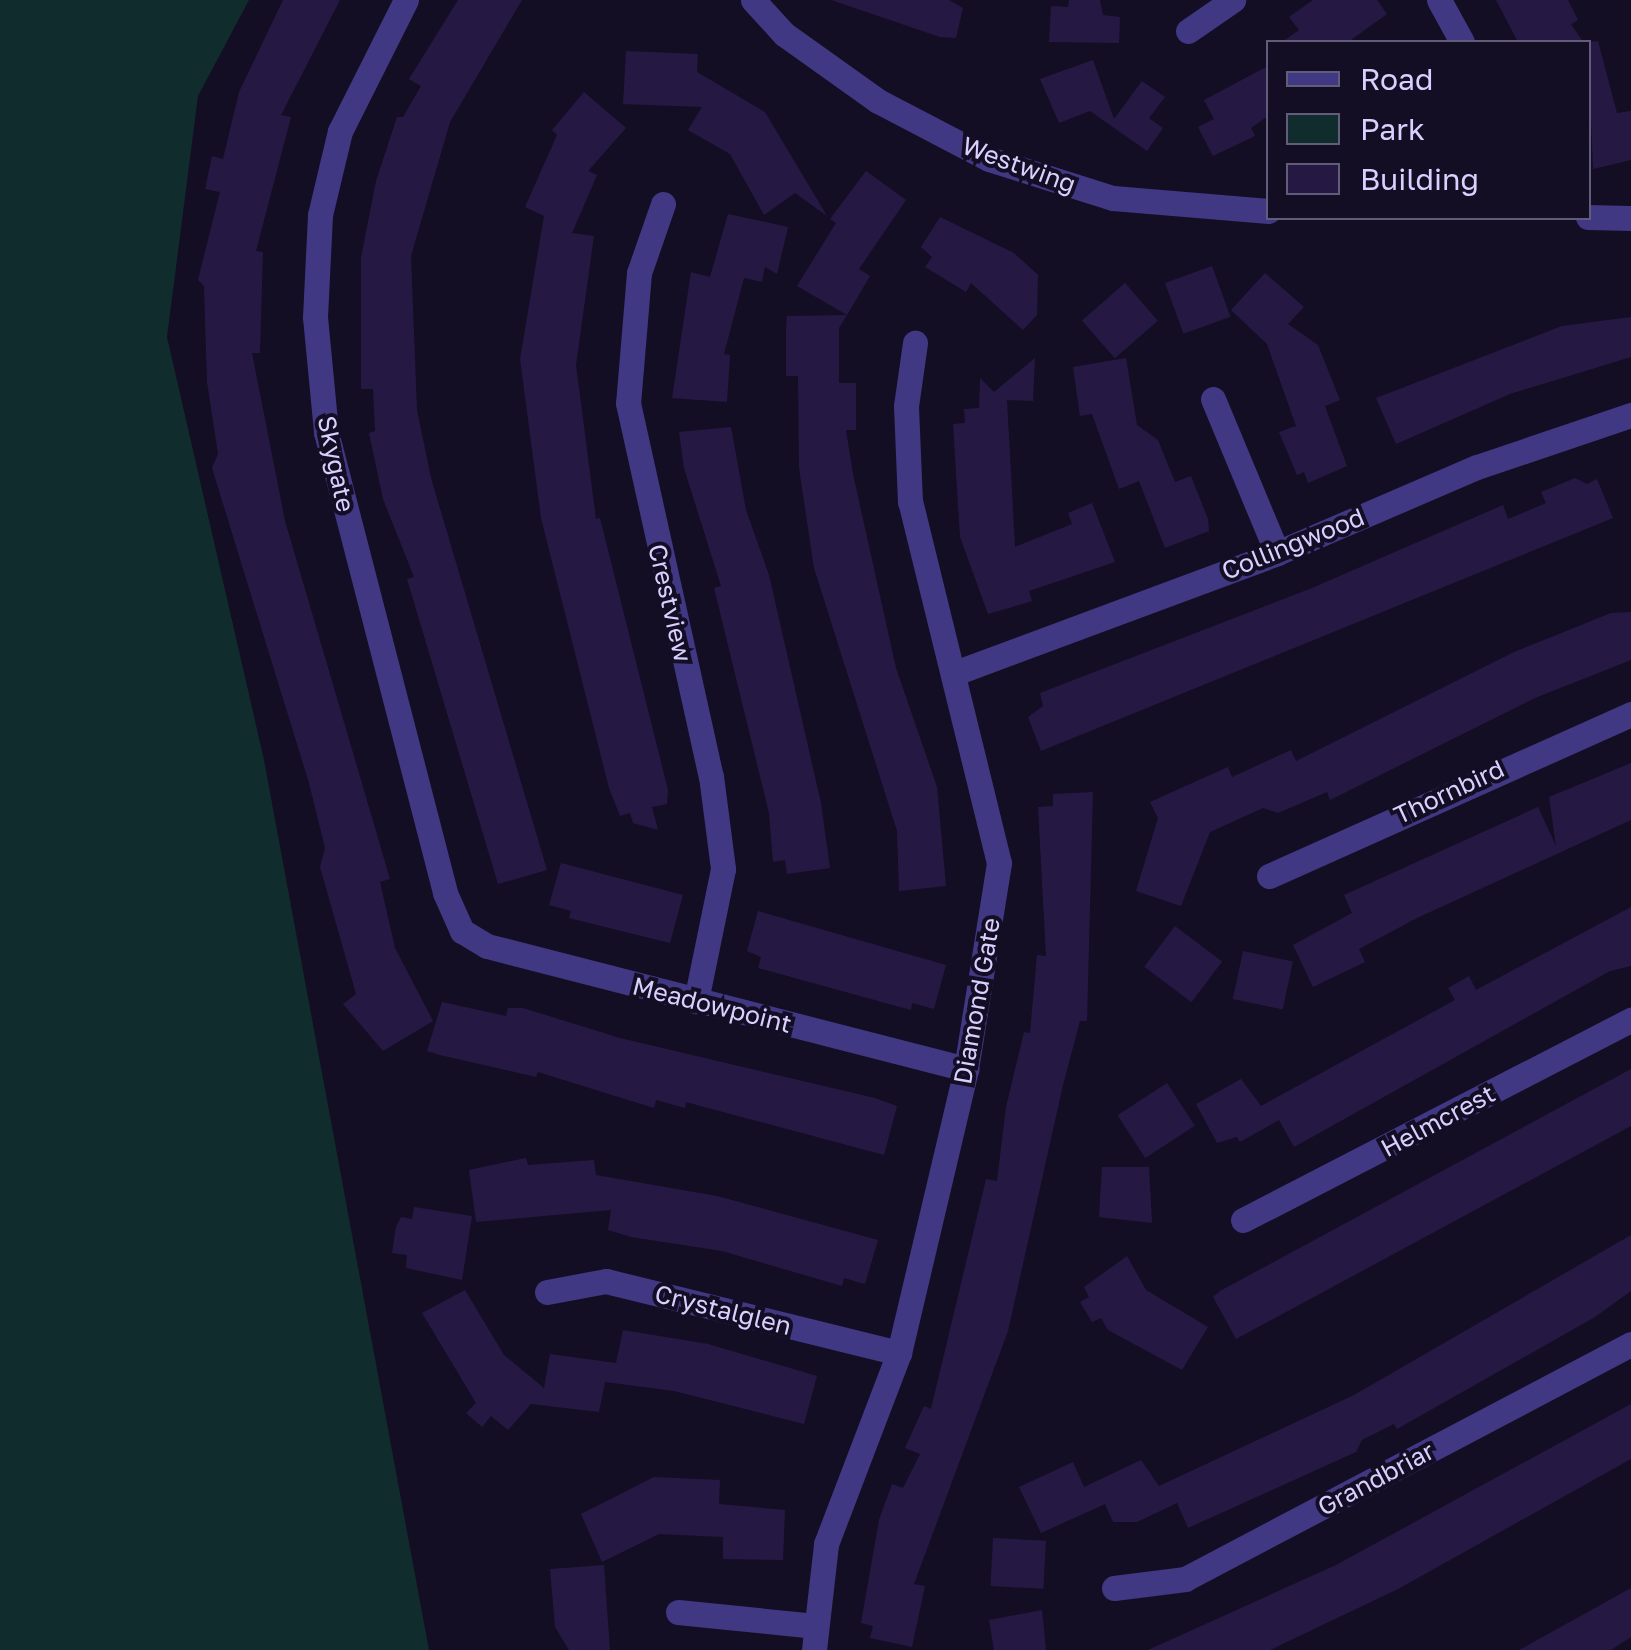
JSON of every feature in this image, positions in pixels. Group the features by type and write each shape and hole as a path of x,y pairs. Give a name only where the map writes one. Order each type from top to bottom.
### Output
{"street":[{"name":"Skygate","path":"406,0 340,131 320,215 315,317 326,432 445,893 462,931"},
{"name":"Westwing","path":"753,0 784,34 878,101 989,160 1112,198 1266,211"},
{"path":"1188,30 1233,0"},
{"path":"1438,0 1461,40"},
{"name":"Crestview","path":"662,204 639,273 628,403 711,776 722,869 696,1001"},
{"path":"1591,216 1631,218"},
{"name":"Diamond Gate","path":"814,1638 826,1544 898,1352 966,1070 999,863 910,502 906,406 916,343"},
{"path":"1213,398 1277,553"},
{"name":"Collingwood","path":"955,673 1277,553 1477,467 1631,414"},
{"name":"Thornbird","path":"1269,876 1631,714"},
{"name":"Meadowpoint","path":"462,931 487,946 966,1070"},
{"name":"Helmcrest","path":"1243,1220 1631,1020"},
{"name":"Crystalglen","path":"547,1292 606,1282 898,1352"},
{"name":"Grandbriar","path":"1114,1588 1185,1580 1631,1344"},
{"path":"678,1612 814,1638"}],"green space":[{"path":"0,0 249,0 198,96 167,337 264,760 429,1650 0,1650"}],"building":[{"path":"283,0 340,0 281,115 291,117 256,251 263,252 260,353 252,353 285,521 390,879 380,882 395,948 433,1021 383,1051 343,1004 356,994 320,867 325,848 309,783 212,468 218,454 207,382 204,286 198,280 220,192 205,189 212,156 223,159 239,92"},
{"path":"458,0 522,0 450,122 411,256 417,410 431,478 547,870 498,884 407,579 414,577 383,499 369,433 375,431 373,389 361,389 361,258 376,181 397,117 403,117 421,86 409,79"},
{"path":"831,0 949,0 963,8 956,38 940,37"},
{"path":"1069,0 1100,0 1103,15 1120,17 1119,43 1049,42 1051,6 1068,7"},
{"path":"1313,0 1377,0 1387,14 1351,40 1285,40 1299,30 1289,17"},
{"path":"1496,0 1568,0 1578,20 1571,24 1582,40 1517,40"},
{"path":"1598,41 1617,113 1631,111 1631,160 1593,169 1591,118 1591,42"},
{"path":"626,51 698,54 697,72 765,112 827,216 795,193 764,215 730,154 688,130 702,107 623,104"},
{"path":"1093,60 1114,119 1142,81 1165,97 1149,118 1163,128 1147,151 1090,111 1059,123 1040,79"},
{"path":"1266,67 1266,117 1251,128 1255,136 1213,156 1198,127 1214,119 1204,100"},
{"path":"584,92 626,128 588,171 597,175 572,233 594,236 576,365 596,519 600,518 668,790 667,804 652,807 658,830 633,823 630,813 620,816 609,788 541,518 520,359 544,216 525,207 557,135 552,130"},
{"path":"866,171 906,200 859,269 870,276 847,315 797,286 836,223 830,219"},
{"path":"728,214 788,227 777,274 765,267 762,282 744,278 724,354 730,355 727,402 672,398 691,272 710,277"},
{"path":"940,217 1014,253 1038,275 1037,315 1023,330 971,283 966,292 925,267 932,257 921,247"},
{"path":"1212,266 1230,317 1183,334 1165,283"},
{"path":"1265,273 1304,307 1288,324 1318,345 1340,400 1325,406 1347,466 1308,483 1304,472 1297,475 1279,432 1296,426 1267,344 1231,310"},
{"path":"1125,283 1158,321 1115,358 1082,320"},
{"path":"847,315 839,328 839,383 856,383 856,430 846,430 853,474 896,668 937,787 946,886 899,891 897,831 814,568 799,468 798,376 786,376 787,316"},
{"path":"1631,317 1631,357 1510,394 1396,444 1376,398 1562,326"},
{"path":"1035,358 1033,401 1007,400 1015,547 1072,524 1068,513 1092,503 1115,562 1029,591 1032,601 988,614 960,537 953,424 965,423 964,409 979,408 980,378 994,392"},
{"path":"1126,358 1137,425 1158,440 1175,482 1191,476 1208,519 1209,531 1165,548 1139,481 1119,489 1092,414 1080,416 1073,367"},
{"path":"731,427 746,510 769,575 821,803 830,868 787,874 785,860 773,862 769,813 714,588 721,586 684,468 679,432"},
{"path":"1575,478 1587,484 1597,479 1613,518 1041,751 1028,717 1043,706 1040,693 1312,588 1503,505 1508,519 1546,503 1541,492"},
{"path":"1631,612 1631,660 1535,698 1330,800 1327,792 1278,813 1263,808 1210,832 1181,906 1136,891 1158,818 1150,802 1228,767 1232,777 1291,750 1296,761 1514,652 1611,613"},
{"path":"1631,763 1631,820 1417,918 1359,949 1365,962 1313,987 1293,945 1352,913 1344,895 1538,807 1556,846 1549,797"},
{"path":"1093,792 1087,1021 1080,1021 1063,1085 1008,1331 914,1584 925,1586 912,1647 870,1638 873,1626 861,1623 879,1520 892,1484 903,1488 920,1454 905,1448 924,1406 931,1409 986,1179 997,1181 1006,1107 1024,1032 1030,1033 1037,955 1046,956 1038,807 1053,806 1053,794"},
{"path":"561,863 683,895 670,943 569,918 571,911 549,905"},
{"path":"1631,907 1631,966 1610,971 1294,1147 1279,1120 1240,1142 1237,1137 1217,1143 1196,1104 1241,1079 1261,1106 1455,1000 1448,988 1469,976 1476,990"},
{"path":"758,911 946,965 934,1009 912,1003 911,1010 758,968 761,957 747,951"},
{"path":"1175,926 1222,962 1191,1002 1144,967"},
{"path":"1243,951 1293,962 1283,1010 1233,999"},
{"path":"442,1002 506,1016 508,1008 523,1008 620,1038 875,1098 897,1106 884,1155 686,1102 685,1108 656,1100 654,1108 538,1072 536,1077 427,1051"},
{"path":"1631,1069 1631,1126 1236,1339 1213,1297 1220,1291"},
{"path":"1167,1083 1195,1126 1145,1158 1118,1115"},
{"path":"526,1158 528,1165 594,1160 596,1175 717,1196 878,1240 865,1284 844,1278 842,1286 722,1251 631,1237 608,1230 611,1210 476,1222 469,1170"},
{"path":"1102,1167 1149,1167 1152,1223 1099,1217"},
{"path":"414,1207 472,1216 462,1280 406,1268 407,1255 392,1253 396,1227 401,1217 412,1219"},
{"path":"1631,1235 1631,1291 1595,1317 1397,1429 1394,1424 1362,1440 1356,1452 1188,1528 1177,1503 1137,1522 1113,1522 1105,1504 1041,1533 1019,1487 1073,1462 1084,1487 1141,1460 1159,1486 1354,1395"},
{"path":"1127,1256 1146,1290 1208,1327 1182,1370 1108,1330 1101,1318 1092,1322 1080,1302 1089,1297 1084,1287"},
{"path":"465,1290 504,1355 544,1388 550,1354 616,1363 623,1330 708,1344 817,1376 804,1424 674,1391 605,1382 599,1412 531,1404 508,1430 491,1416 482,1427 466,1413 476,1403 422,1313"},
{"path":"1631,1404 1631,1459 1398,1589 1270,1650 1148,1650 1336,1565"},
{"path":"654,1477 720,1480 719,1504 785,1510 783,1560 723,1559 723,1537 659,1534 602,1562 581,1514"},
{"path":"993,1538 1046,1541 1043,1589 990,1586"},
{"path":"604,1565 610,1650 569,1650 555,1627 550,1569"},
{"path":"1631,1588 1631,1637 1611,1650 1519,1650"},
{"path":"1042,1610 1046,1650 994,1650 989,1620"}]}
